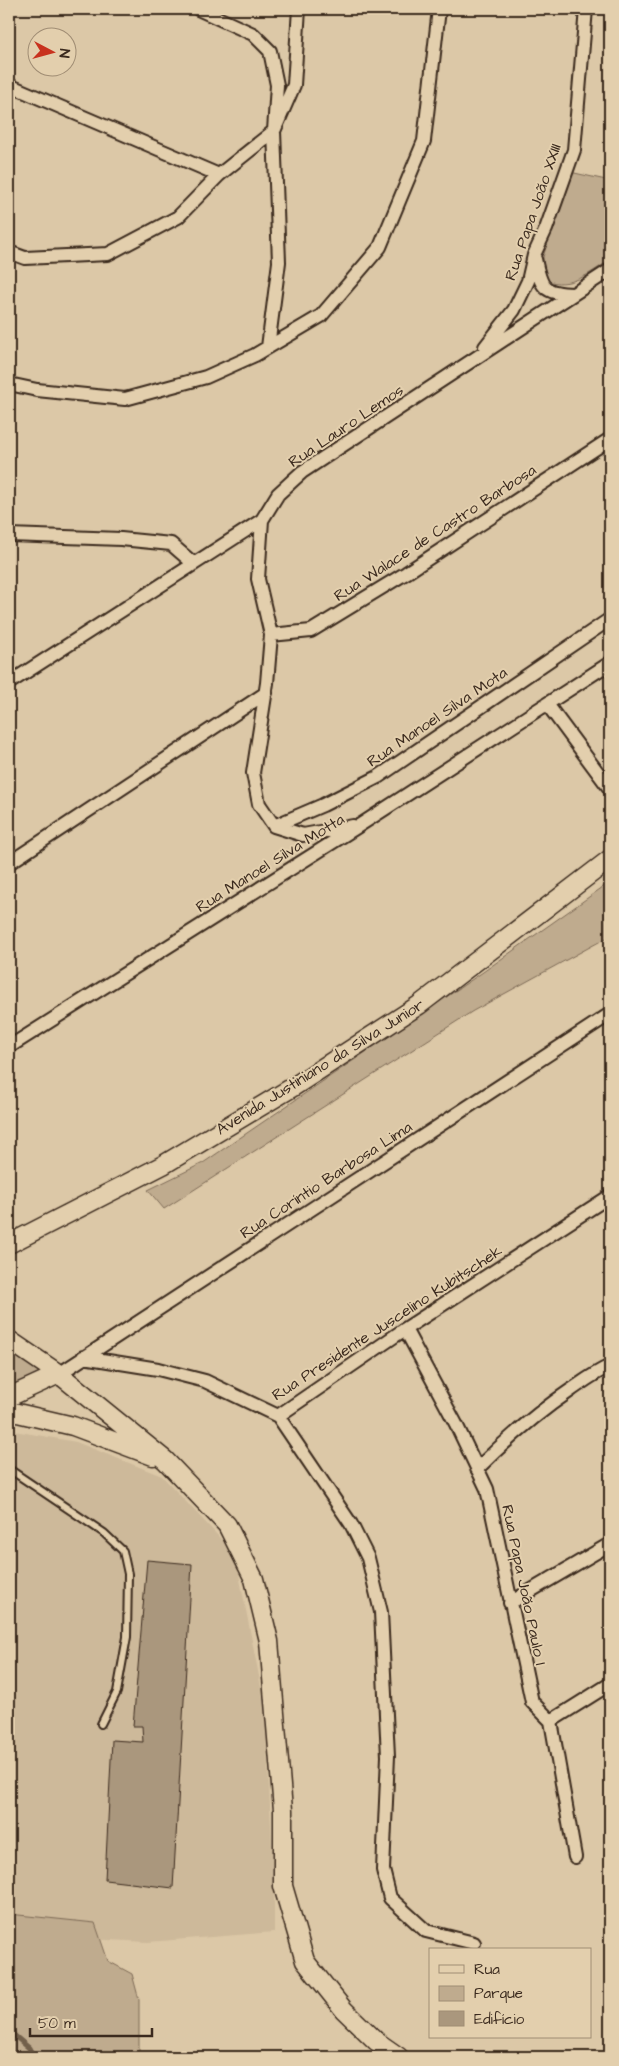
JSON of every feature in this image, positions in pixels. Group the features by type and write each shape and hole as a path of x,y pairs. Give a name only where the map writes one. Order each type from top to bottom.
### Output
{"main road":[{"name":"Avenida Justiniano da Silva Junior","path":"9,1244 163,1165 293,1087 420,1005 610,859"},
{"path":"9,1340 59,1374 165,1460 227,1525 254,1578 269,1642 283,1810 283,1886 305,1961 344,2010 376,2041 399,2057"},
{"path":"9,1397 59,1374"},
{"path":"9,1411 73,1426 165,1460"}],"street":[{"path":"198,9 253,34 270,51 277,84 274,131 279,262 268,348"},
{"path":"9,252 24,258 108,254 178,217 219,175 274,131 294,85 299,9"},
{"path":"9,384 37,390 125,399 206,377 268,348 321,316 380,247 424,141 439,9"},
{"name":"Rua Papa João XXIII","path":"480,354 514,310 528,281 534,254 546,229 574,150 586,9"},
{"path":"9,85 219,175"},
{"path":"534,254 541,284 553,293 573,294"},
{"name":"Rua Lauro Lemos","path":"9,683 262,520 278,494 302,472 610,270"},
{"name":"Rua Walace de Castro Barbosa","path":"271,635 311,631 406,573 610,439"},
{"path":"262,520 258,579 271,635 266,693 254,773 259,804 274,826 303,835 360,825"},
{"path":"9,535 121,539 171,544 194,564"},
{"name":"Rua Manoel Silva Mota","path":"274,826 378,777 610,619"},
{"name":"Rua Manoel Silva Motta","path":"9,1047 360,825 610,662"},
{"path":"9,863 266,693"},
{"path":"547,704 610,789"},
{"name":"Rua Coríntio Barbosa Lima","path":"59,1374 610,1014"},
{"name":"Rua Presidente Juscelino Kubitschek","path":"83,1357 158,1370 205,1381 278,1416 405,1329 610,1196"},
{"name":"Rua Papa João Paulo I","path":"405,1329 456,1424 486,1489 532,1702 551,1721"},
{"path":"477,1469 503,1443 550,1404 600,1370 610,1366"},
{"path":"278,1416 351,1524 368,1558 381,1612 388,1756 383,1870 390,1898 426,1931 474,1943"},
{"path":"510,1603 610,1544"},
{"path":"575,1857 551,1721 610,1684"}],"lane":[{"path":"9,1469 104,1533 123,1551 128,1574 127,1637 117,1692 101,1724"}],"shaded area":[{"path":"9,1430 76,1442 162,1476 235,1554 265,1707 274,1885 274,1932 148,1942 9,1935"}],"green space":[{"path":"570,172 606,180 610,177 610,260 579,279 554,283 545,280 543,257"},
{"path":"610,882 610,936 473,1011 164,1209 148,1190 203,1163 483,972"},
{"path":"9,1349 42,1371 9,1387"},
{"path":"9,1914 95,1923 108,1961 132,1974 139,2000 140,2057 9,2057"}],"building":[{"path":"147,1560 192,1564 173,1888 105,1880 112,1740 143,1742 142,1726 133,1726"}],"waterway":[{"path":"9,2031 29,2048 34,2057"}]}
